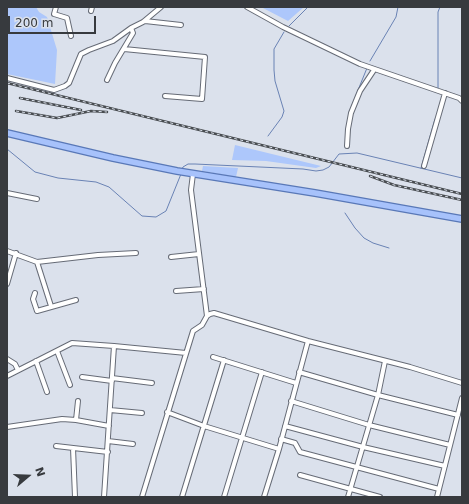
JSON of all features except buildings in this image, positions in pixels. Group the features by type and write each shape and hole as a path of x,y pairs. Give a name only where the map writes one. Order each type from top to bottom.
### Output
{"main road":[{"path":"7,133 113,158 186,173 315,193 462,219"}],"street":[{"path":"56,7 54,14 67,18 71,36"},
{"path":"7,78 54,90 65,86 69,83 81,54 113,41 131,28 145,21 161,7"},
{"path":"247,7 283,27 374,70 445,93 459,98 462,101"},
{"path":"145,21 181,25"},
{"path":"107,80 115,63 133,33 131,28"},
{"path":"124,50 205,57 202,99 165,96"},
{"path":"347,146 351,113 360,91 374,70"},
{"path":"424,166 445,93"},
{"path":"142,497 167,412 193,332 202,325 207,316 190,190 193,174"},
{"path":"7,193 37,199"},
{"path":"7,251 16,253 37,262 98,255 136,253"},
{"path":"7,284 16,253"},
{"path":"171,257 199,254"},
{"path":"37,262 51,306"},
{"path":"176,291 204,289"},
{"path":"35,292 33,299 37,311 76,300"},
{"path":"207,316 214,313 308,341 410,367 462,383"},
{"path":"264,497 279,449 308,341"},
{"path":"7,376 72,343 186,353"},
{"path":"104,497 114,346"},
{"path":"57,350 70,385"},
{"path":"213,357 296,383"},
{"path":"7,359 15,364 18,370"},
{"path":"182,497 224,360"},
{"path":"36,361 47,392"},
{"path":"348,497 378,395 385,361"},
{"path":"224,497 262,372"},
{"path":"299,372 378,395 458,415"},
{"path":"82,377 152,383"},
{"path":"437,497 462,398"},
{"path":"76,420 78,401"},
{"path":"291,401 369,425 450,445"},
{"path":"110,410 142,413"},
{"path":"167,412 204,426 279,449"},
{"path":"7,427 62,419 109,426"},
{"path":"285,426 363,447 445,466"},
{"path":"281,439 295,444 300,452 439,489"},
{"path":"108,441 133,444"},
{"path":"56,446 108,452"},
{"path":"73,448 75,497"},
{"path":"300,475 380,497"}],"shaded area":[{"path":"7,7 36,7 39,12 47,17 57,50 55,84 7,74"},
{"path":"261,7 304,7 288,21"},
{"path":"235,145 321,166 316,168 266,161 232,160"},
{"path":"203,166 238,168 236,177 202,171"}],"waterway":[{"path":"289,26 308,7"},
{"path":"370,61 396,17 398,7"},
{"path":"438,88 438,12 440,7"},
{"path":"268,136 282,117 284,111 275,81 274,70 274,49 284,32"},
{"path":"352,105 367,68"},
{"path":"421,168 435,119"},
{"path":"7,149 35,172 58,178 96,182 109,187 142,216 156,217 166,211 181,174"},
{"path":"182,169 188,164 195,164 303,169 316,171 329,167 339,154 357,153 462,178"},
{"path":"345,213 364,238 373,243 389,248"}],"railway":[{"path":"7,83 462,194"},
{"path":"20,98 81,110"},
{"path":"16,111 57,118 91,111 107,112"},
{"path":"370,176 394,185 462,200"}]}
